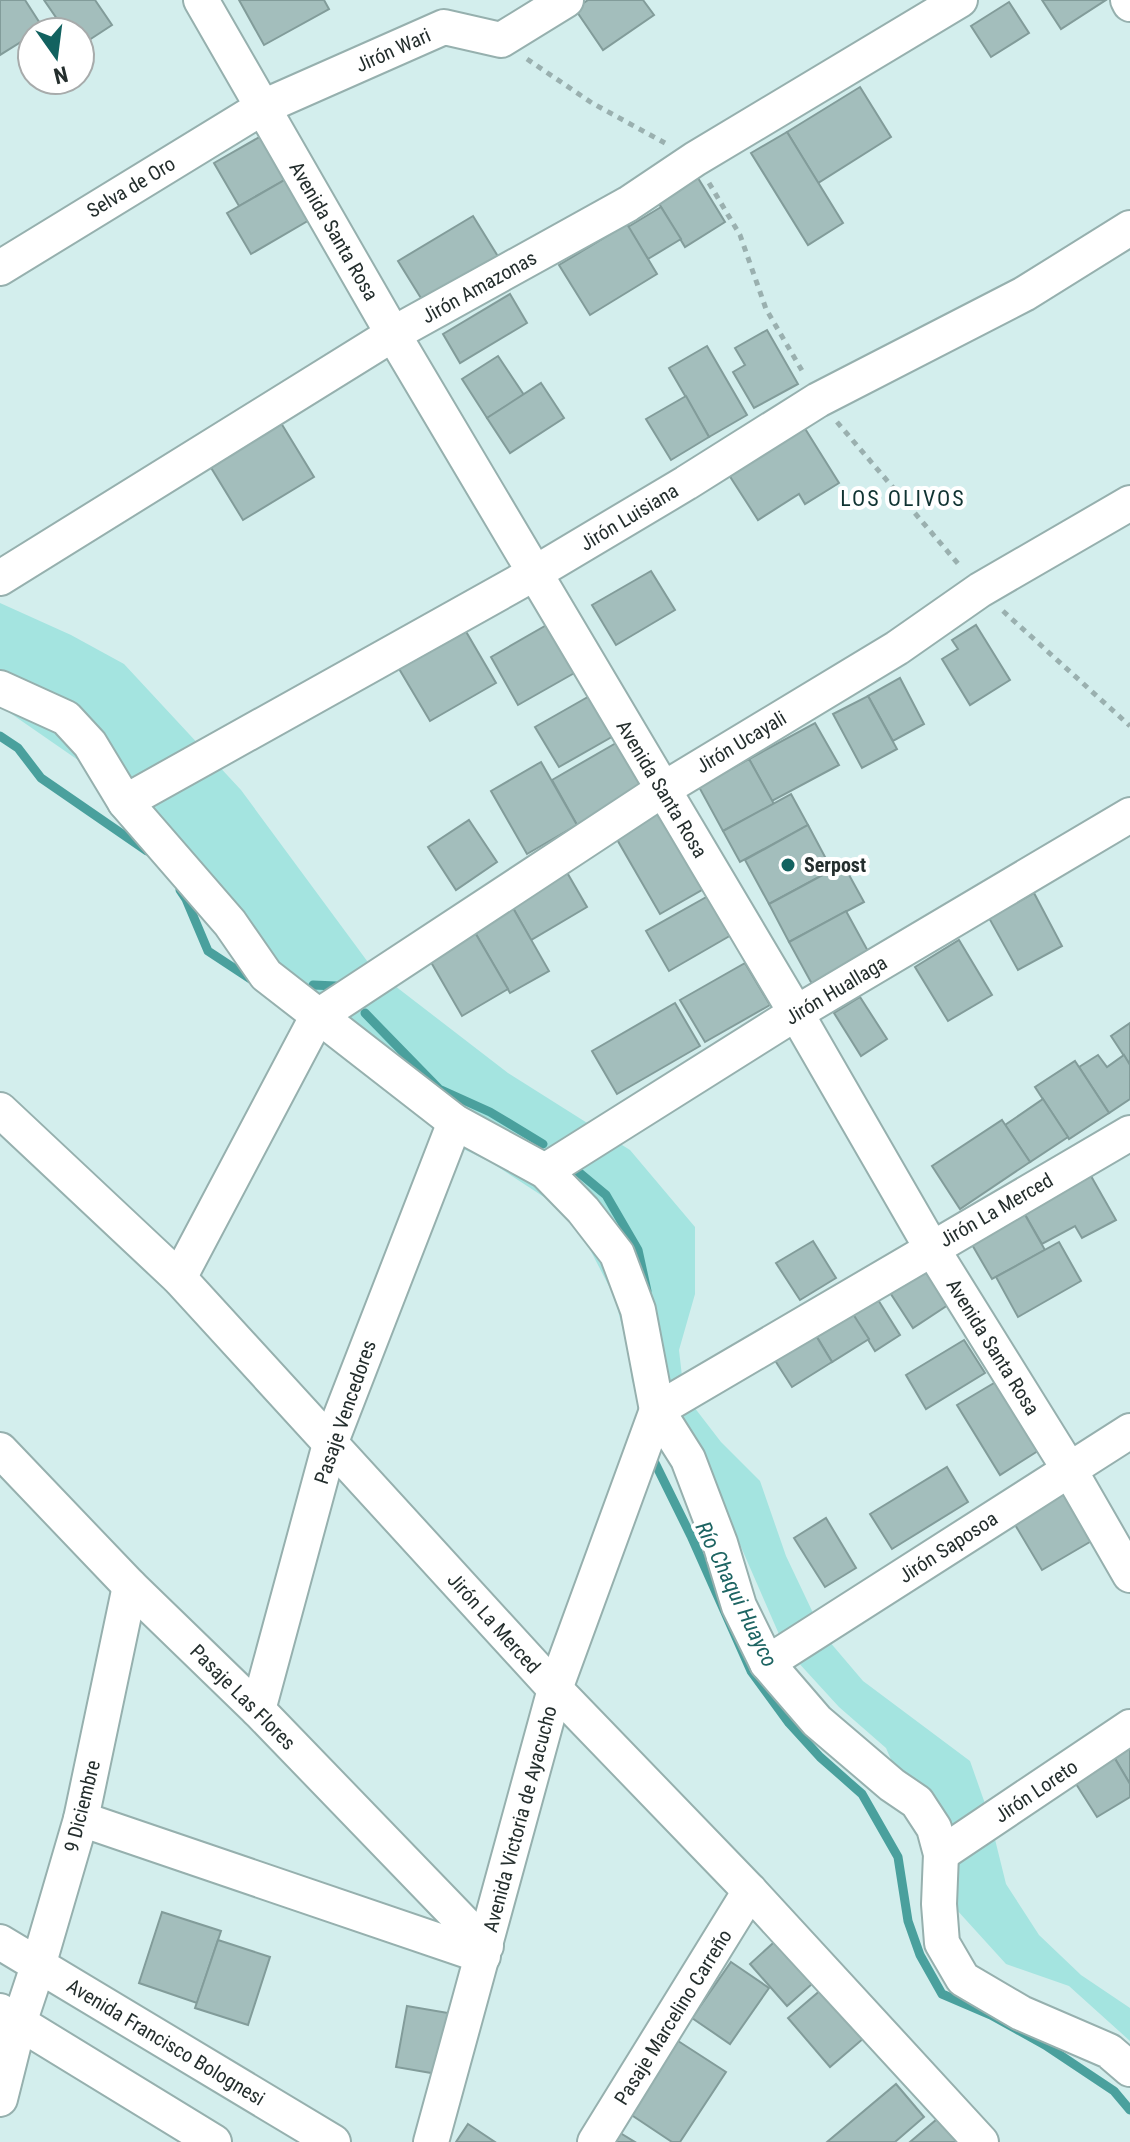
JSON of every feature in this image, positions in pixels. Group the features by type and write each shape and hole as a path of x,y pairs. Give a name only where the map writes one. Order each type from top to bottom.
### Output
{"street":[{"name":"Avenida Santa Rosa","path":"201,0 393,334 796,1013 931,1247 1069,1469 1130,1575"},
{"path":"501,40 566,0"},
{"name":"Jirón Amazonas","path":"0,578 393,334 628,204 695,159 960,0"},
{"name":"Jirón Wari","path":"263,107 444,27 501,40"},
{"name":"Selva de Oro","path":"0,268 263,107"},
{"name":"Jirón Luisiana","path":"125,802 535,573 818,400 1024,294 1130,228"},
{"name":"Jirón Ucayali","path":"317,1017 662,790 897,648 980,590 1130,503"},
{"path":"0,688 66,718 90,744 125,802 230,923 266,975 455,1122 545,1171 583,1210 617,1254 638,1310 657,1410 688,1459 720,1543 739,1606 767,1663 817,1721 892,1785 917,1802 934,1828 941,1854 939,1904 942,1943 963,1979 1021,2013 1123,2052"},
{"name":"Jirón Huallaga","path":"545,1171 796,1013 1130,815"},
{"path":"179,1278 317,1017"},
{"name":"Jirón La Merced","path":"0,1110 179,1278 555,1689 750,1891 981,2142"},
{"name":"Pasaje Vencedores","path":"258,1710 330,1444 455,1122"},
{"name":"Jirón La Merced","path":"657,1410 1130,1133"},
{"name":"Avenida Victoria de Ayacucho","path":"431,2142 555,1689 657,1410"},
{"name":"Jirón Saposoa","path":"767,1663 1130,1431"},
{"name":"Pasaje Las Flores","path":"0,1450 130,1586 258,1710 484,1951"},
{"name":"9 Diciembre","path":"0,2099 9,2017 38,1966 81,1819 130,1586"},
{"name":"Jirón Loreto","path":"941,1854 1130,1727"},
{"path":"81,1819 484,1951"},
{"name":"Pasaje Marcelino Carreño","path":"595,2142 750,1891"},
{"name":"Avenida Francisco Bolognesi","path":"0,1942 333,2142"},
{"path":"9,2017 214,2142"}],"path":[{"path":"501,40 592,103 695,159 740,235 766,309 818,400 980,590 1130,726"}],"shaded area":[{"path":"0,603 71,635 124,664 241,790 373,969 508,1073 630,1150 695,1227 695,1294 679,1350 684,1394 721,1442 760,1481 786,1556 823,1634 863,1681 970,1761 989,1815 1006,1884 1039,1935 1081,1975 1130,2008 1130,2041 1069,1986 1006,1964 956,1909 886,1748 839,1707 785,1648 738,1540 677,1470 654,1430 632,1381 615,1298 579,1228 544,1197 492,1163 439,1137 411,1100 281,975 156,814 0,706"}],"building":[{"path":"0,0 25,0 35,16 16,16 16,45 0,55"},
{"path":"44,0 95,0 112,25 96,36 96,16 55,16"},
{"path":"239,0 324,0 329,9 264,45"},
{"path":"588,0 643,0 654,15 603,50 575,9"},
{"path":"1042,0 1106,0 1061,29"},
{"path":"1009,2 1029,33 991,57 971,26"},
{"path":"860,87 891,137 818,183 787,132"},
{"path":"270,131 295,174 239,206 214,163"},
{"path":"787,132 843,223 808,245 751,153"},
{"path":"295,174 318,215 251,254 227,213"},
{"path":"698,178 725,222 685,247 658,202"},
{"path":"661,207 681,239 648,259 628,227"},
{"path":"473,216 499,258 424,303 398,261"},
{"path":"627,224 657,274 590,315 559,265"},
{"path":"510,294 527,323 460,363 443,334"},
{"path":"767,330 798,384 754,408 733,372 745,365 735,348"},
{"path":"707,346 747,415 709,437 669,368"},
{"path":"498,356 524,395 487,418 462,379"},
{"path":"541,383 564,418 510,453 487,418"},
{"path":"686,396 709,437 671,460 646,419"},
{"path":"281,423 314,477 243,520 210,466"},
{"path":"804,427 839,483 805,504 799,494 758,520 729,475"},
{"path":"651,571 675,610 616,645 592,605"},
{"path":"557,619 585,667 518,705 491,657"},
{"path":"461,623 496,683 430,721 395,662"},
{"path":"976,625 1010,680 970,705 942,659 958,649 952,640"},
{"path":"900,678 924,724 893,741 868,696"},
{"path":"593,694 617,734 559,767 535,727"},
{"path":"868,696 897,749 862,768 833,714"},
{"path":"815,723 839,765 772,801 749,759"},
{"path":"616,743 642,788 577,825 552,780"},
{"path":"749,759 774,804 723,831 699,787"},
{"path":"541,762 577,825 527,854 491,791"},
{"path":"791,794 808,825 740,862 723,831"},
{"path":"663,808 707,887 660,914 615,836"},
{"path":"469,820 497,862 456,890 428,847"},
{"name":"Serpost","path":"808,825 832,870 769,904 745,860"},
{"path":"843,864 864,902 789,942 769,904"},
{"path":"565,869 587,907 531,940 509,901"},
{"path":"717,891 740,930 669,971 646,931"},
{"path":"1034,893 1062,946 1018,970 989,918"},
{"path":"509,901 549,971 510,993 470,924"},
{"path":"846,911 869,953 812,984 789,942"},
{"path":"470,924 508,989 462,1016 424,950"},
{"path":"959,940 992,995 948,1021 915,967"},
{"path":"745,963 770,1005 705,1042 680,1000"},
{"path":"860,997 887,1039 861,1056 834,1013"},
{"path":"675,1003 700,1046 617,1094 592,1051"},
{"path":"1130,1023 1130,1065 1111,1036"},
{"path":"1098,1055 1107,1067 1124,1055 1130,1065 1130,1099 1109,1113 1079,1067"},
{"path":"1075,1061 1109,1113 1069,1139 1035,1087"},
{"path":"1043,1099 1068,1137 1030,1162 1005,1125"},
{"path":"1002,1120 1030,1162 960,1209 932,1166"},
{"path":"1087,1169 1116,1220 1082,1238 1075,1226 1042,1244 1020,1206"},
{"path":"1020,1206 1045,1250 992,1279 967,1236"},
{"path":"813,1241 836,1278 800,1300 776,1263"},
{"path":"1059,1242 1081,1281 1018,1317 996,1277"},
{"path":"924,1263 951,1303 913,1328 887,1288"},
{"path":"875,1295 900,1335 875,1351 850,1310"},
{"path":"853,1314 869,1339 832,1362 817,1337"},
{"path":"810,1326 832,1362 792,1387 769,1351"},
{"path":"964,1340 985,1373 926,1409 906,1375"},
{"path":"999,1380 1041,1449 1000,1475 957,1405"},
{"path":"947,1467 968,1502 892,1549 870,1514"},
{"path":"1063,1487 1095,1539 1042,1570 1011,1518"},
{"path":"826,1518 856,1568 825,1587 794,1538"},
{"path":"1130,1740 1130,1784 1111,1752"},
{"path":"1111,1752 1130,1784 1130,1797 1097,1817 1071,1776"},
{"path":"162,1912 221,1931 197,2003 139,1983"},
{"path":"783,1934 821,1976 787,2006 750,1964"},
{"path":"218,1940 270,1957 248,2025 195,2008"},
{"path":"731,1962 769,1988 730,2044 692,2018"},
{"path":"822,1989 864,2038 830,2067 788,2018"},
{"path":"407,2006 454,2014 443,2075 396,2067"},
{"path":"675,2039 726,2072 680,2142 672,2142 627,2112"},
{"path":"896,2084 924,2117 895,2142 827,2142"},
{"path":"943,2114 967,2142 910,2142"},
{"path":"468,2124 495,2142 456,2142"},
{"path":"617,2131 635,2142 610,2142"}],"waterway":[{"name":"Río Chaqui Huayco","path":"0,736 18,748 41,778 147,851"},
{"name":"Río Chaqui Huayco","path":"180,890 208,951 252,980"},
{"name":"Río Chaqui Huayco","path":"313,985 336,986"},
{"name":"Río Chaqui Huayco","path":"365,1013 439,1089 490,1112 543,1144"},
{"name":"Río Chaqui Huayco","path":"570,1165 606,1195 638,1250 647,1291"},
{"name":"Río Chaqui Huayco","path":"655,1463 751,1671 789,1723 820,1757 862,1794 898,1857 908,1921 920,1955 942,1994 991,2015 1045,2045 1114,2091 1130,2110"}],"place":[{"name":"Serpost","path":"788,865"}],"district":[{"name":"LOS OLIVOS","path":"903,498"}]}
